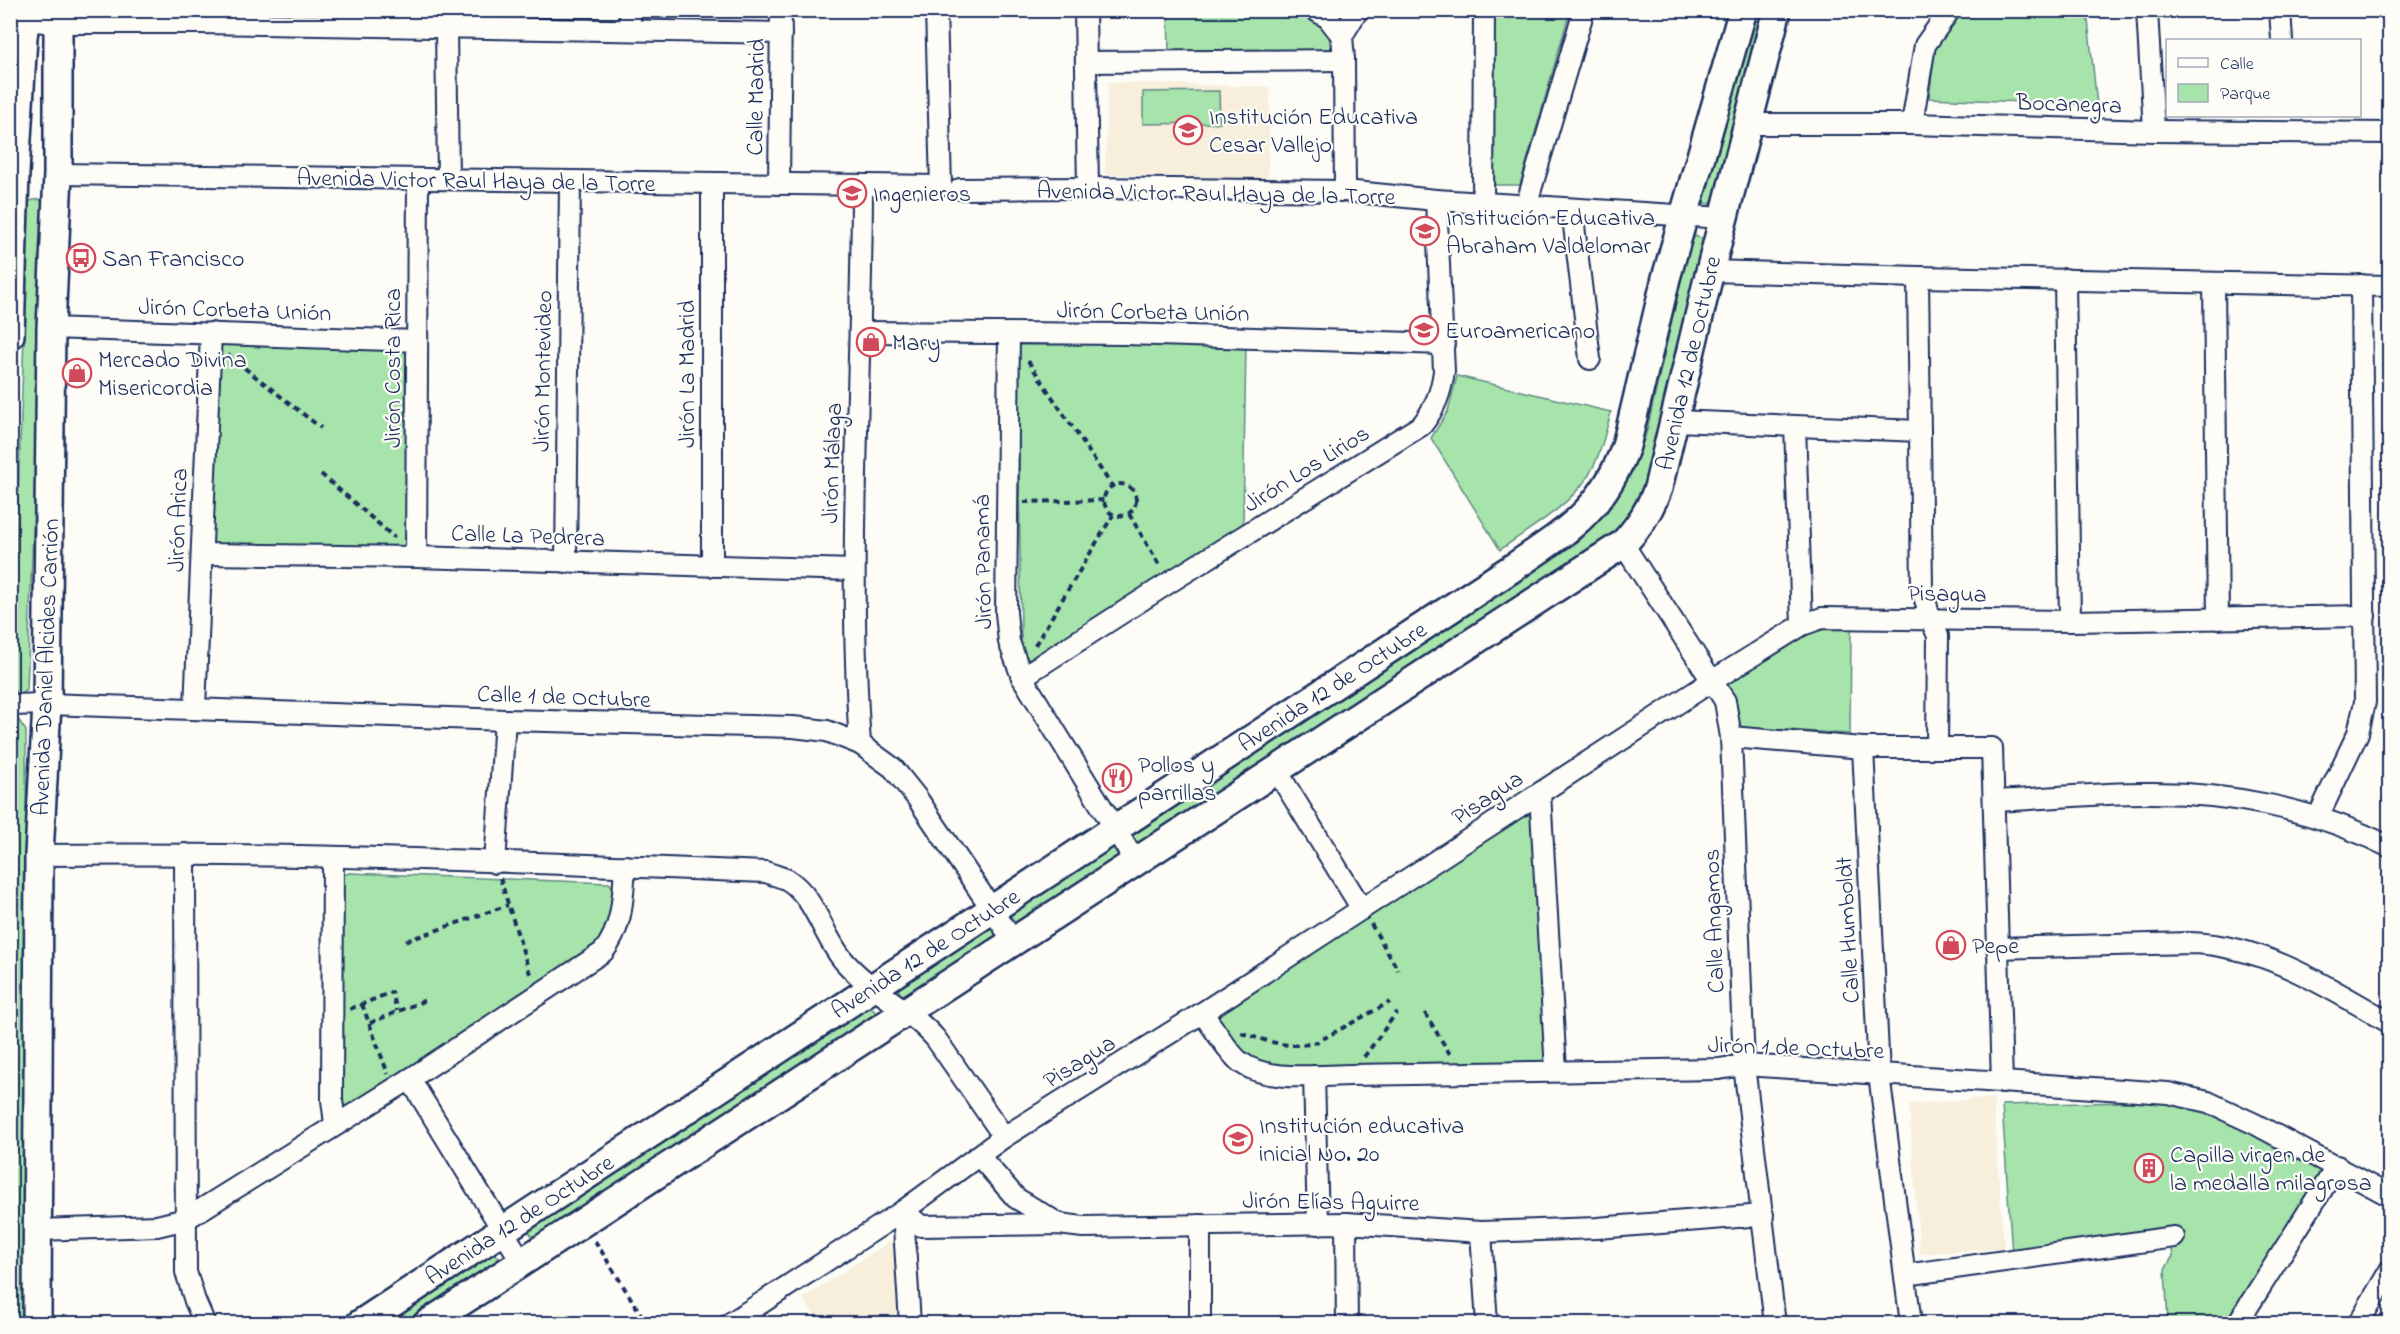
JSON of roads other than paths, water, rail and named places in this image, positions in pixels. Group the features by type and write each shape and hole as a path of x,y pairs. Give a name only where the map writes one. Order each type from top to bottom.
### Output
{"main road":[{"name":"Avenida 12 de Octubre","path":"360,1323 1511,569 1568,530 1596,504 1618,468 1626,446 1666,278 1743,10"},
{"name":"Avenida 12 de Octubre","path":"427,1323 1623,544 1650,510 1658,488 1723,218 1777,10"},
{"path":"10,335 13,173 25,15"},
{"name":"Avenida Daniel Alcides Carrión","path":"37,1323 39,855 47,704 51,328 58,174 57,17"},
{"name":"Avenida Victor Raul Haya de la Torre","path":"13,173 58,174"}],"street":[{"path":"630,10 630,30"},
{"name":"Calle Madrid","path":"779,184 781,10"},
{"path":"936,10 950,188"},
{"path":"1085,10 1088,188"},
{"path":"1315,10 1328,18 1342,36 1345,191"},
{"path":"1342,36 1358,10"},
{"path":"1483,204 1484,10"},
{"path":"1526,206 1584,10"},
{"path":"1912,124 1925,45 1950,10"},
{"path":"2147,10 2154,131"},
{"path":"2280,10 2282,39"},
{"path":"25,15 362,18 446,28 781,33"},
{"path":"446,28 448,179"},
{"path":"1086,62 1344,60"},
{"name":"Bocanegra","path":"1747,124 1912,124 2154,131 2287,124 2390,133"},
{"name":"Avenida Victor Raul Haya de la Torre","path":"58,174 950,188 1345,191 1483,204 1723,218"},
{"name":"Jirón Costa Rica","path":"416,557 418,179"},
{"name":"Jirón Montevideo","path":"566,562 570,181"},
{"name":"Jirón La Madrid","path":"712,183 712,566"},
{"name":"Jirón Málaga","path":"860,744 855,668 853,570 861,332 862,185"},
{"name":"Jirón Los Lirios","path":"1020,675 1422,425 1434,408 1442,389 1444,344 1436,200"},
{"path":"1572,209 1590,359"},
{"path":"1710,271 1918,278 2390,286"},
{"path":"1918,278 1922,589 1938,636 1937,748"},
{"path":"2066,279 2070,621"},
{"path":"2214,283 2218,619"},
{"path":"2318,817 2358,733 2365,702 2361,285"},
{"name":"Jirón Corbeta Unión","path":"51,328 417,340"},
{"name":"Jirón Corbeta Unión","path":"861,332 1137,334 1444,344"},
{"name":"Jirón Arica","path":"195,708 211,333"},
{"name":"Jirón Panamá","path":"1010,333 1006,613 1009,642 1020,675 1136,863"},
{"path":"1675,421 1920,431"},
{"path":"1795,426 1802,625"},
{"name":"Calle Angamos","path":"1623,544 1725,701 1731,737 1744,1065 1775,1323"},
{"name":"Calle La Pedrera","path":"202,554 416,557 853,570"},
{"name":"Pisagua","path":"729,1323 903,1211 1004,1137 1207,1019 1362,909 1802,625 1822,618 2070,621 2365,616"},
{"name":"Calle 1 de Octubre","path":"10,705 195,708 505,720 793,727 827,731 860,744 893,768 917,798 1014,942"},
{"path":"495,863 505,720"},
{"path":"1731,737 1863,748 1992,748 2002,1083"},
{"name":"Calle Humboldt","path":"1863,748 1879,1074 1911,1323"},
{"path":"1277,771 1362,909"},
{"path":"1540,793 1556,1071"},
{"path":"1994,801 2145,793 2222,798 2318,817 2390,847"},
{"path":"184,854 186,1272 205,1323"},
{"path":"39,855 184,854 333,857 766,872 788,880 805,898 843,960 925,1026 1004,1137"},
{"path":"333,857 332,1100 335,1124"},
{"path":"37,1230 157,1226 186,1219 402,1084 603,952 613,940 622,909 625,866"},
{"path":"1997,948 2191,943 2215,945 2252,954 2297,970 2390,1023"},
{"name":"Jirón 1 de Octubre","path":"1207,1019 1239,1061 1264,1074 1314,1076 1719,1068 1744,1065 2168,1094 2208,1102 2337,1166 2390,1196"},
{"path":"1314,1076 1318,1224"},
{"path":"402,1084 522,1262"},
{"path":"979,1156 1016,1198 1059,1224"},
{"path":"2237,1323 2337,1166"},
{"path":"903,1211 909,1323"},
{"name":"Jirón Elías Aguirre","path":"903,1211 921,1226 1059,1224 1083,1227 1346,1223 1481,1232 1597,1228 1763,1215"},
{"path":"1346,1223 1347,1323"},
{"path":"1200,1225 1200,1323"},
{"path":"1481,1232 1487,1323"},
{"path":"1905,1275 2174,1237"},
{"path":"2358,1323 2390,1270"}],"place":[{"name":"Institución Educativa Cesar Vallejo","path":"1188,130"},
{"name":"Ingenieros","path":"852,193"},
{"name":"Institución Educativa Abraham Valdelomar","path":"1425,231"},
{"name":"San Francisco","path":"81,258"},
{"name":"Euroamericano","path":"1424,330"},
{"name":"Mary","path":"871,342"},
{"name":"Mercado Divina Misericordia","path":"77,373"},
{"name":"Pollos y parrillas","path":"1117,778"},
{"name":"Pepe","path":"1951,945"},
{"name":"Institución educativa inicial No. 20","path":"1238,1139"},
{"name":"Capilla virgen de la medalla milagrosa","path":"2149,1168"}]}
